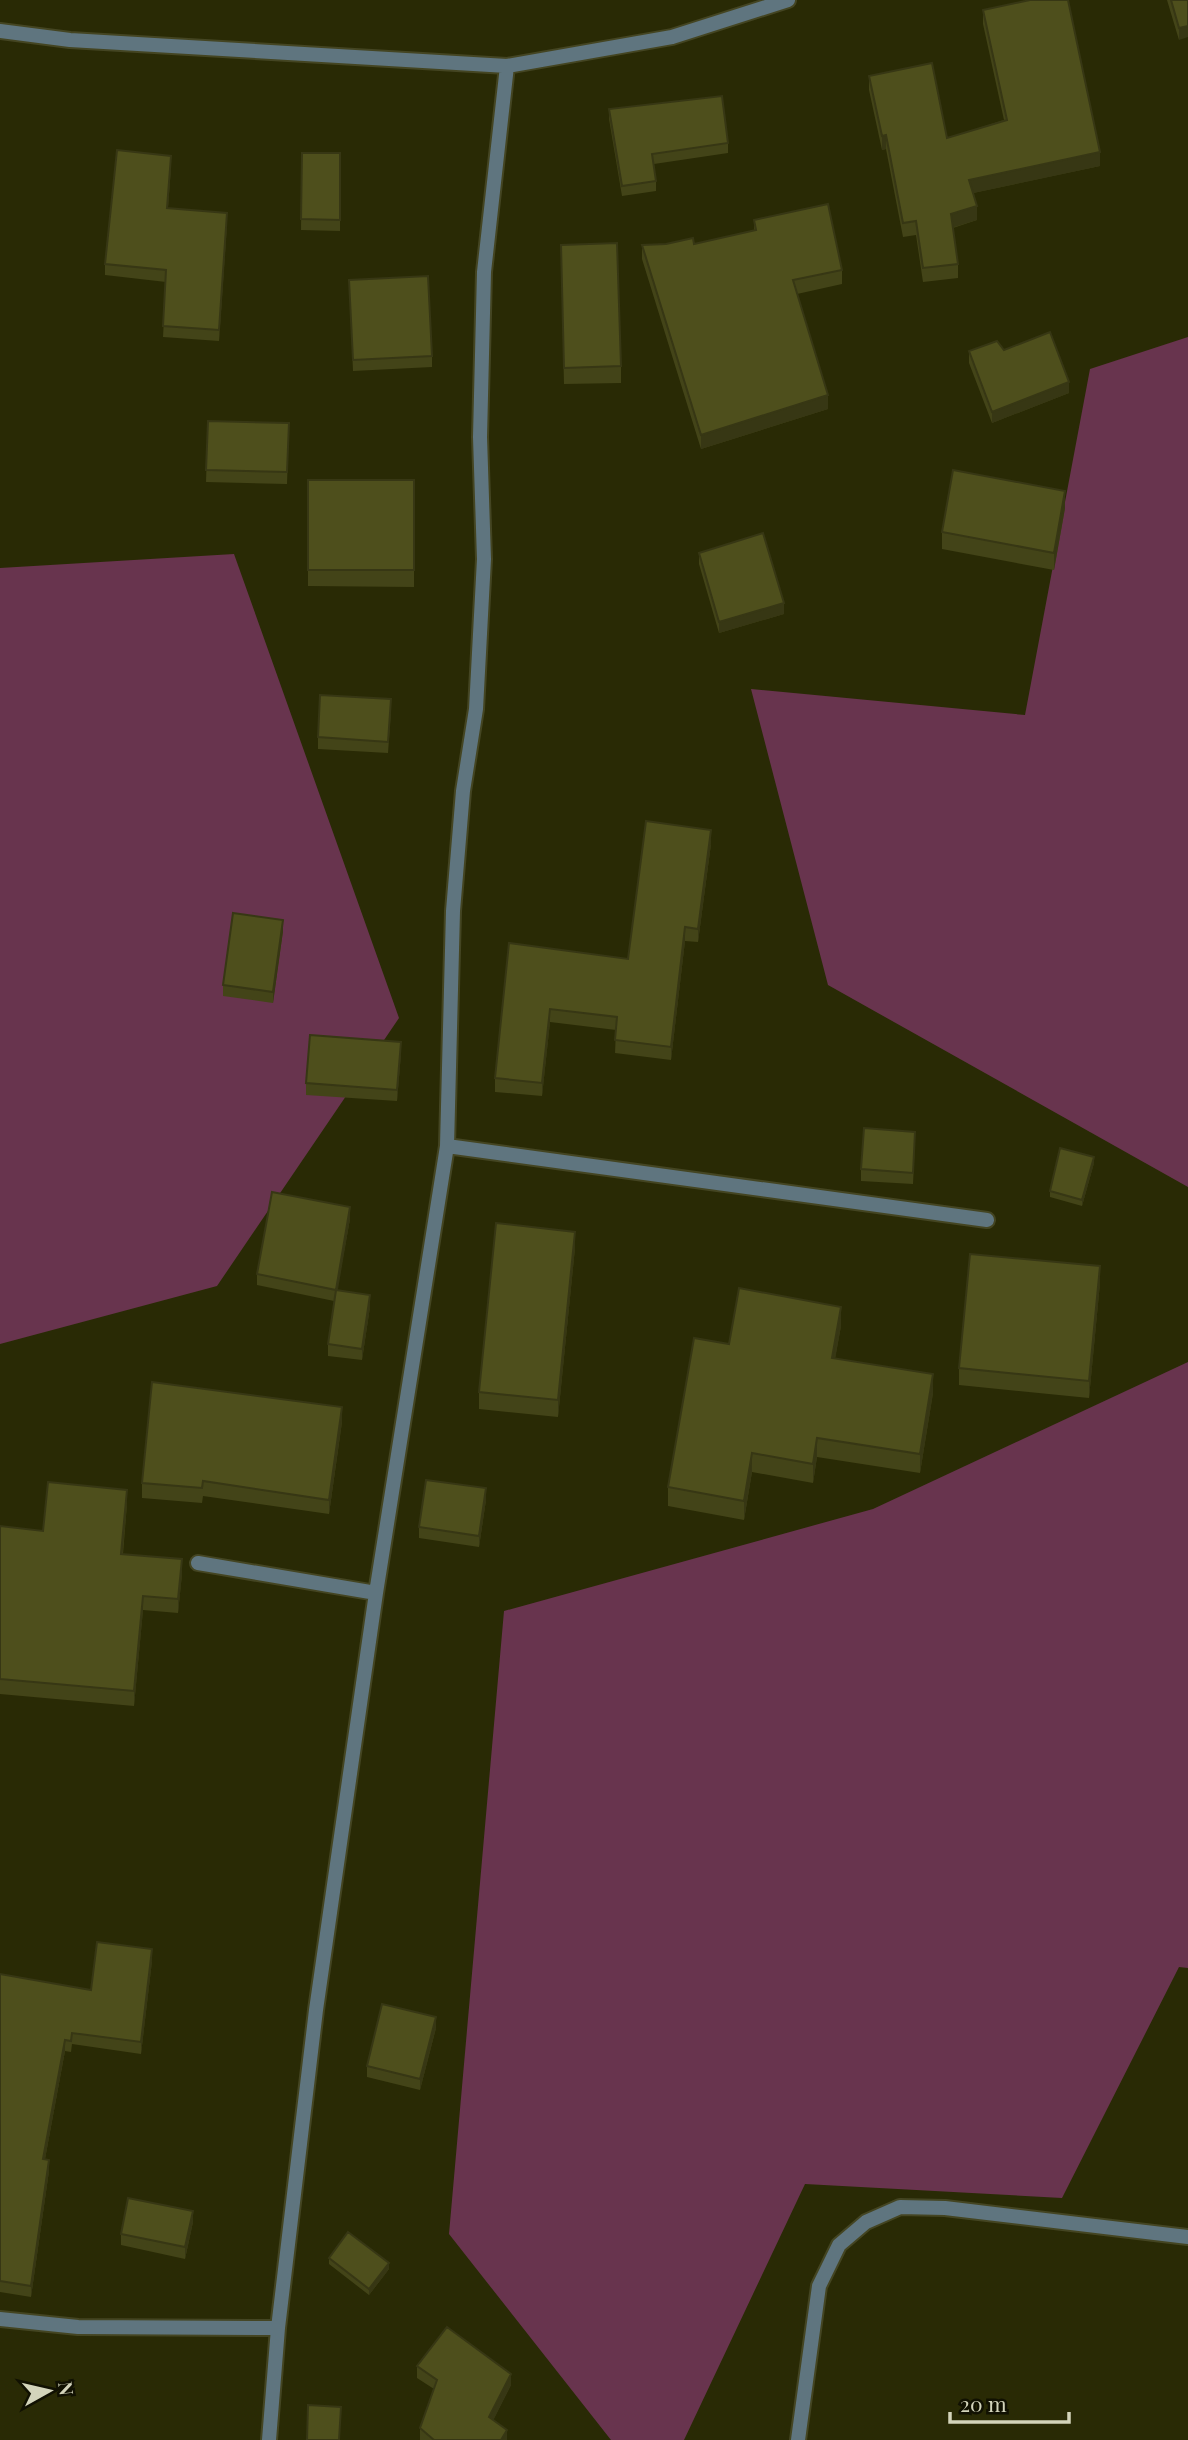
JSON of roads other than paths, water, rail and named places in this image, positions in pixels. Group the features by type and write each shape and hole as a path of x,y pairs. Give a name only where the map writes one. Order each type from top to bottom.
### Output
{"street":[{"path":"0,31 70,40 507,66 672,37 788,0"},
{"path":"269,2440 278,2328 316,2010 376,1593 447,1146 453,911 463,791 476,709 484,559 480,438 484,272 507,66"},
{"path":"447,1146 987,1220"},
{"path":"198,1563 376,1593"},
{"path":"798,2440 819,2286 839,2245 866,2222 900,2207 945,2208 1188,2237"},
{"path":"0,2319 78,2327 278,2328"}]}
